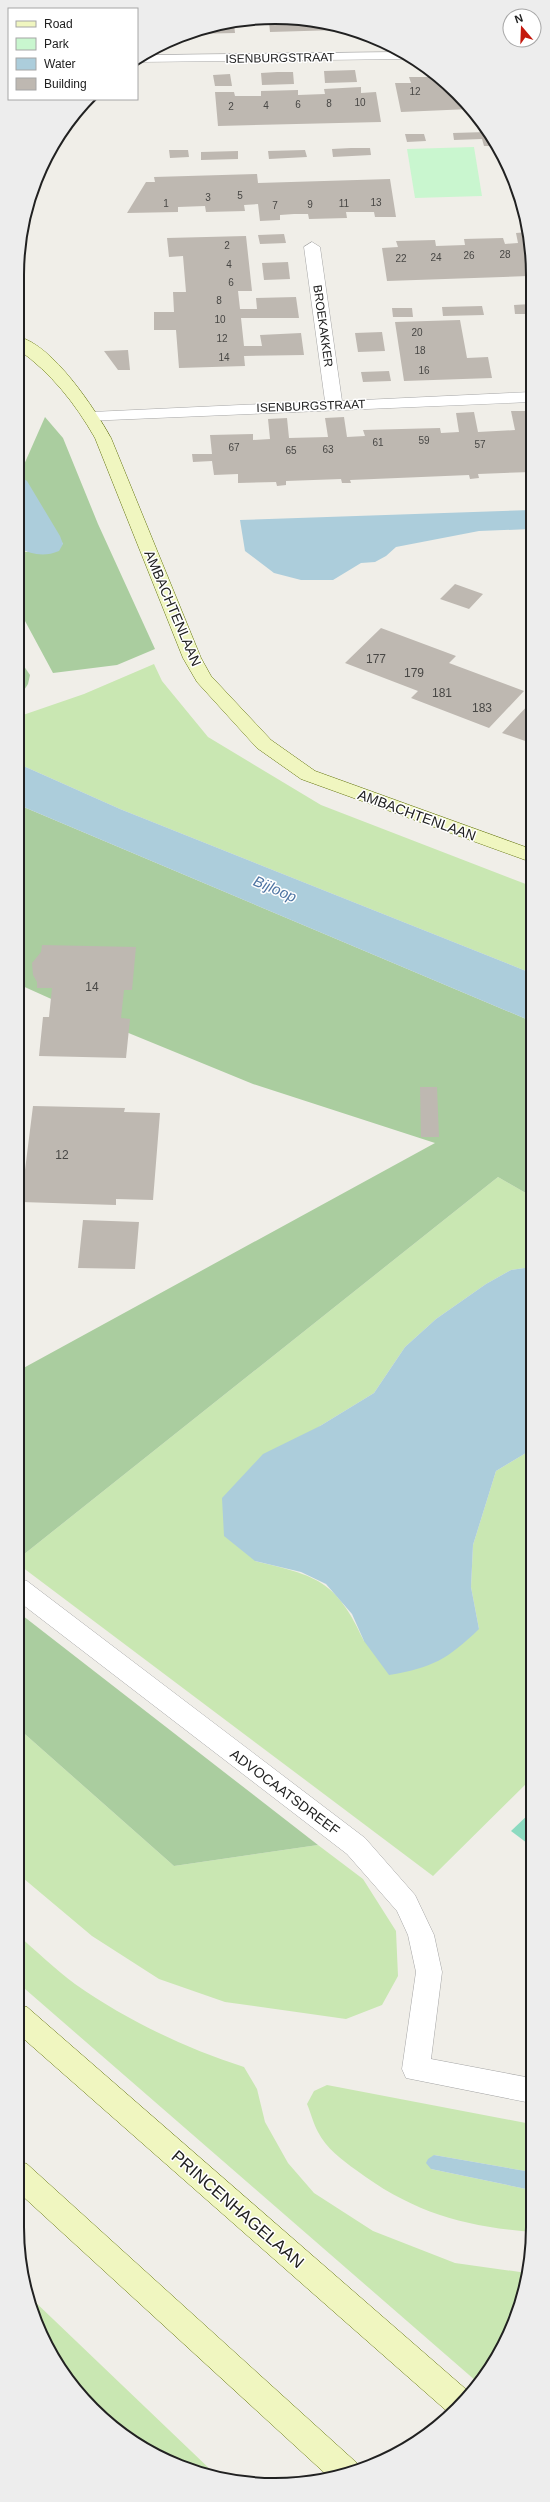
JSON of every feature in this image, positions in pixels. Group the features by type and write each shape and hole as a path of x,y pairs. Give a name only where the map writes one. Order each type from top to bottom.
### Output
{"street":[{"name":"ISENBURGSTRAAT","path":"148,59 397,56"},
{"name":"BROEKAKKER","path":"312,247 334,405"},
{"name":"AMBACHTENLAAN","path":"24,346 59,374 92,417 106,445 192,658 203,678 259,739 308,775 526,854"},
{"name":"ISENBURGSTRAAT","path":"92,417 526,397"},
{"name":"ADVOCAATSDREEF","path":"24,1593 356,1846 406,1903 421,1935 429,1972 416,2069 526,2090"},
{"name":"PRINCENHAGELAAN","path":"24,2022 456,2400"},
{"path":"24,2179 341,2469"}],"green space":[{"path":"474,147 482,196 415,198 407,149"},
{"path":"45,417 63,438 98,524 155,649 117,665 53,673 24,620 24,551 26,552 63,544 24,479 24,465"},
{"path":"154,664 162,681 208,737 321,805 526,884 526,971 120,809 24,766 24,715 84,694"},
{"path":"24,666 30,675 28,684 24,690"},
{"path":"24,807 526,1019 526,1193 498,1177 24,1554 24,1368 435,1143 253,1084 109,1025 24,987"},
{"path":"498,1177 526,1193 526,1268 511,1270 486,1284 436,1319 405,1347 374,1393 320,1426 255,1561 294,1571 322,1584 334,1593 344,1605 364,1641 479,1629 471,1587 473,1545 496,1471 526,1453 526,1784 433,1876 24,1569 24,1554"},
{"path":"24,1617 318,1845 174,1866 24,1733"},
{"path":"24,1733 174,1866 318,1845 363,1879 396,1931 398,1976 382,2005 346,2019 225,2002 159,1979 92,1936 24,1879"},
{"path":"526,1817 526,1842 511,1831"},
{"path":"24,1940 75,1984 135,2021 178,2042 244,2067 257,2089 265,2122 288,2163 314,2193 373,2231 455,2263 522,2272 513,2308 507,2323 484,2366 474,2380 24,1988"},
{"path":"327,2085 526,2123 526,2171 434,2155 431,2169 526,2189 526,2231 482,2226 460,2221 397,2197 377,2184 340,2158 321,2138 307,2104 314,2091"},
{"path":"36,2302 210,2469 194,2465 164,2452 136,2436 110,2416 86,2392 66,2366 50,2338"}],"water":[{"path":"24,479 27,481 60,536 63,544 59,551 54,553 44,555 24,550"},
{"path":"526,510 526,529 479,531 396,547 386,556 375,562 361,563 333,580 301,580 274,573 245,551 240,520"},
{"name":"Bijloop","path":"24,766 120,809 526,971 526,1019 24,807"},
{"path":"526,1268 526,1453 496,1471 473,1545 471,1587 479,1629 458,1648 438,1661 417,1669 389,1675 364,1641 352,1614 326,1584 301,1572 255,1561 224,1536 222,1498 263,1454 320,1426 374,1393 405,1347 436,1319 486,1284 511,1270"},
{"path":"434,2155 526,2171 526,2189 431,2169 426,2163 428,2159"}],"building":[{"path":"269,24 275,24 308,26 329,30 270,32"},
{"path":"234,27 235,33 208,34"},
{"path":"355,70 357,82 325,83 324,71"},
{"path":"293,72 294,84 262,85 261,73"},
{"path":"230,74 232,86 215,86 213,75"},
{"path":"409,77 429,77 463,109 401,112 395,83 411,83"},
{"path":"361,87 361,93 376,92 381,122 218,126 215,92 234,92 235,96 261,96 261,91 298,90 298,95 325,94 324,89"},
{"path":"481,132 490,146 484,146 482,139 454,140 453,133"},
{"path":"405,134 424,134 426,141 407,142"},
{"path":"370,148 371,155 333,157 332,149"},
{"path":"169,150 188,150 189,157 170,158"},
{"path":"305,150 307,157 269,159 268,151"},
{"path":"238,151 238,159 201,160 201,152"},
{"path":"257,174 258,183 390,179 396,217 375,217 374,212 346,212 347,218 309,219 308,214 294,214 280,215 280,220 260,221 258,204 244,205 245,211 206,212 205,206 178,207 178,212 127,213 146,182 155,182 154,177"},
{"path":"522,232 526,276 387,281 382,248 398,247 396,241 435,240 436,246 465,245 464,239 503,238 505,244 518,243 516,233"},
{"path":"284,234 286,243 260,244 258,235"},
{"path":"246,236 252,291 238,291 240,309 257,309 256,298 296,297 299,318 241,318 244,346 262,346 260,335 301,333 304,355 244,356 245,366 179,368 176,330 154,330 154,312 174,312 173,292 186,292 183,256 169,257 167,238"},
{"path":"288,262 290,279 264,280 262,263"},
{"path":"526,304 526,314 515,314 514,305"},
{"path":"482,306 484,315 443,316 442,307"},
{"path":"392,308 412,308 413,317 393,317"},
{"path":"460,320 467,358 488,357 492,378 404,381 395,322"},
{"path":"382,332 385,351 358,352 355,333"},
{"path":"128,350 130,370 118,370 104,351"},
{"path":"389,371 391,381 363,382 361,372"},
{"path":"511,411 526,411 526,472 478,474 479,478 470,479 469,475 350,480 351,483 342,483 341,479 286,481 286,485 277,486 276,482 238,483 238,474 214,475 212,461 193,462 192,454 212,454 210,435 253,434 253,440 270,439 268,419 287,418 289,438 328,437 325,418 344,417 347,437 365,436 363,430 440,428 441,433 459,432 456,413 474,412 478,432 515,430"},
{"path":"455,584 483,594 469,609 440,599"},
{"path":"381,628 456,656 449,663 524,691 489,728 411,698 418,691 345,663"},
{"path":"526,707 526,741 502,733"},
{"path":"42,945 136,947 132,990 124,990 121,1018 130,1019 126,1058 39,1056 43,1017 49,1017 52,988 37,988 37,982 33,975 32,963 41,952"},
{"path":"420,1087 437,1087 439,1137 421,1137"},
{"path":"33,1106 125,1108 124,1112 160,1113 153,1200 116,1199 116,1205 24,1202 24,1178"},
{"path":"83,1220 139,1222 135,1269 78,1268"}]}
